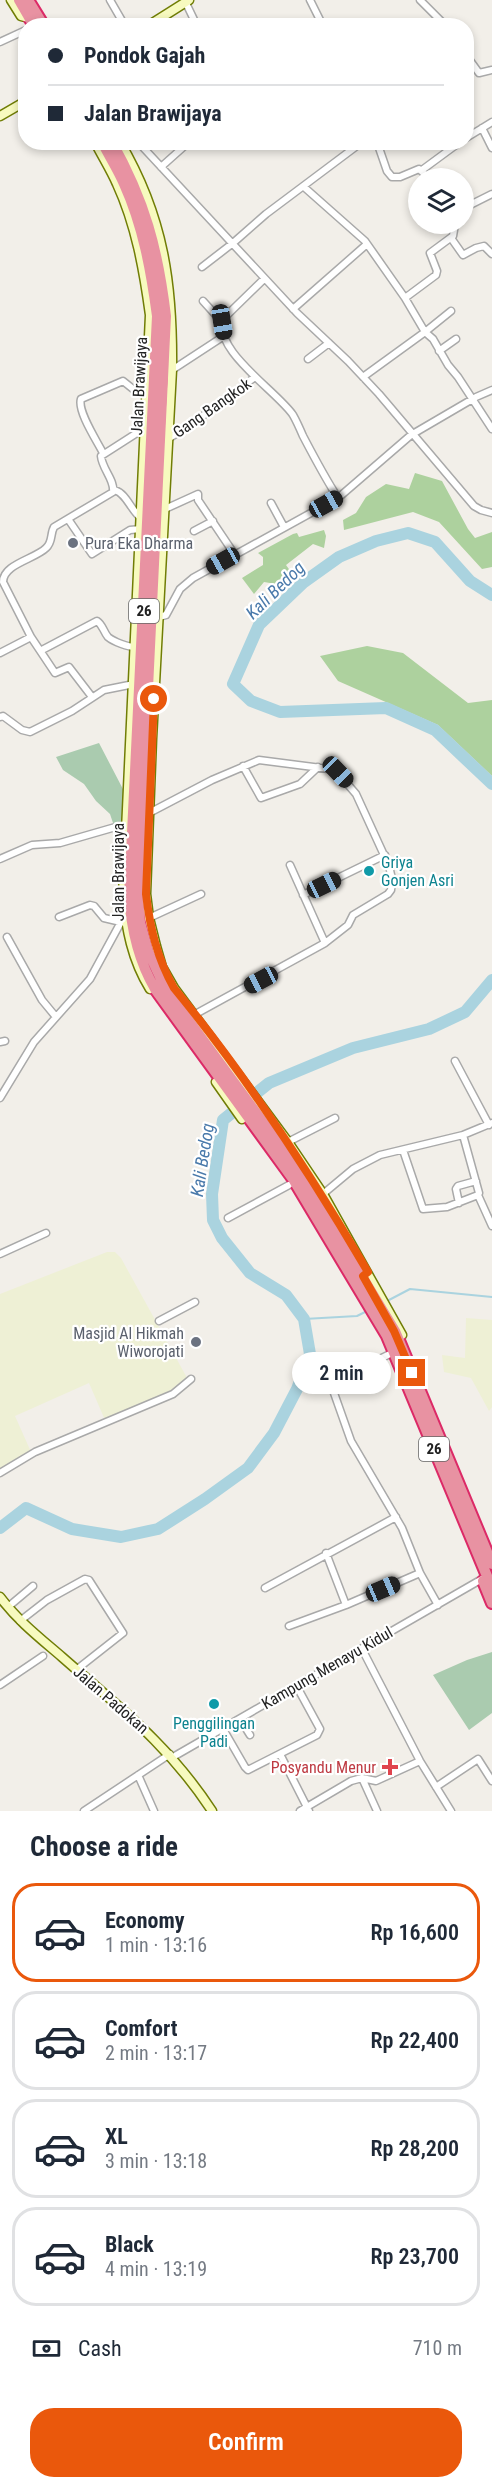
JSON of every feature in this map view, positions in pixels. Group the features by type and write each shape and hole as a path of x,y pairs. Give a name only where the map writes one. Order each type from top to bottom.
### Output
{"highway":[{"name":"Jalan Brawijaya","path":"106,150 124,183 138,221 150,267 157,316 129,895 132,926 146,972 169,1008 216,1064 298,1170 333,1236 356,1289 391,1353 477,1557"},
{"name":"Jalan Brawijaya","path":"116,150 132,178 148,219 160,267 166,316 139,883 140,913 148,951 155,969 165,988 192,1016 216,1064"},
{"path":"251,1112 289,1185 356,1289"},
{"name":"Jalan Brawijaya","path":"333,1236 366,1274 394,1331 492,1564"},
{"path":"477,1557 482,1579 492,1603"},
{"path":"477,1557 492,1588"}],"street":[{"path":"11,0 21,16 27,9"},
{"path":"110,0 120,18"},
{"path":"310,0 319,18"},
{"path":"420,0 439,18"},
{"path":"160,18 186,1 193,18"},
{"path":"0,42 18,34"},
{"path":"474,66 479,73 492,70"},
{"path":"0,116 18,106"},
{"path":"474,133 492,122"},
{"path":"482,128 492,148"},
{"path":"99,150 117,185 143,268 150,315 123,921 143,978 216,1064 251,1112 288,1142 323,1194 366,1274 399,1328 492,1552"},
{"path":"124,150 136,171 154,218 166,264 172,315 172,370 149,813 146,894 149,918 162,967 192,1016 325,943 348,925 353,915 391,890 392,879 385,855 356,794 338,772 318,767 260,760 243,766 149,813"},
{"path":"145,150 264,279 363,377 411,435 480,510 492,513"},
{"path":"161,167 180,150"},
{"path":"202,267 266,214 351,150"},
{"path":"380,150 387,171 392,177 408,173"},
{"path":"425,168 449,150"},
{"path":"304,186 367,244 492,429"},
{"path":"474,203 492,194"},
{"path":"405,298 434,277 437,271 430,253 454,234"},
{"path":"451,238 464,255 484,246 492,254"},
{"path":"293,309 367,244"},
{"path":"222,322 264,279"},
{"path":"203,301 222,322 224,336 232,352 255,377 273,391 293,414 338,498"},
{"path":"363,377 451,311"},
{"path":"172,370 224,336"},
{"path":"439,351 456,339"},
{"path":"308,359 329,343"},
{"name":"Gang Bangkok","path":"168,439 255,377"},
{"path":"103,453 87,424 80,405 81,399 123,381 138,393 147,393"},
{"path":"159,617 166,615 180,589 193,578 338,498 411,435 472,399 492,390"},
{"path":"141,519 120,492 115,490 102,465 101,456 140,431 146,430"},
{"path":"92,697 69,667 57,674 54,672 42,650 31,637 2,578 8,570 45,550 51,542 52,529 115,490"},
{"path":"165,509 198,494 198,500 235,555"},
{"path":"271,503 284,527"},
{"path":"68,519 92,554 130,530 141,529"},
{"path":"194,531 213,521"},
{"path":"42,650 97,621 101,623 109,638 128,647 135,647"},
{"path":"0,653 31,637"},
{"path":"0,717 3,716 22,730 30,732 72,711 110,688 134,684"},
{"path":"243,766 261,798 300,784 318,767"},
{"path":"0,859 32,845 60,843 119,826 126,827"},
{"path":"303,895 385,855"},
{"path":"290,865 325,943"},
{"path":"149,918 201,894"},
{"path":"59,917 90,905 94,906 104,918 123,921"},
{"path":"0,1098 34,1042 90,979 123,921"},
{"path":"7,938 42,1000 56,1017"},
{"path":"323,1194 365,1161 380,1155 463,1135 490,1124 455,1061"},
{"path":"288,1142 335,1118"},
{"path":"463,1135 478,1195 492,1226"},
{"path":"403,1150 423,1209 440,1208 478,1195"},
{"path":"459,1203 456,1189 458,1186 476,1181"},
{"path":"228,1218 289,1185"},
{"path":"0,1254 46,1233"},
{"path":"159,1321 195,1302"},
{"path":"391,1353 339,1379 334,1384 334,1393 351,1441 396,1517 420,1573 438,1605"},
{"path":"0,1473 35,1452 173,1394 191,1379"},
{"path":"265,1588 396,1517"},
{"path":"326,1553 346,1605"},
{"path":"289,1626 346,1605 420,1573"},
{"path":"20,1621 60,1593 85,1579 89,1580 123,1633 76,1670"},
{"name":"Kampung Menayu Kidul","path":"87,1810 138,1775 223,1729 482,1579"},
{"path":"8,1607 33,1586"},
{"name":"Jalan Padokan","path":"0,1597 20,1621 51,1650 149,1732 171,1756 212,1811"},
{"path":"362,1649 420,1761 451,1811"},
{"path":"0,1685 43,1656"},
{"path":"223,1729 246,1769 280,1754 319,1732 320,1729 296,1685"},
{"path":"240,1719 250,1735"},
{"path":"280,1754 308,1809"},
{"path":"436,1787 478,1759 492,1780"},
{"path":"300,1811 308,1809 351,1781 362,1778 376,1781 420,1761"},
{"path":"138,1775 154,1811"},
{"path":"362,1778 377,1811"}],"green space":[{"path":"415,473 442,481 475,538 492,532 492,567 482,569 439,522 413,512 344,530 343,520 356,513 366,497 386,484 409,489"},
{"path":"324,530 326,536 324,548 313,544 286,565 291,572 287,579 282,578 276,584 264,582 254,594 242,578 263,565 263,557 258,553 293,534 297,533 299,537"},
{"path":"367,646 403,653 468,703 492,700 492,776 438,725 338,681 320,656"},
{"path":"99,743 125,793 123,823 114,826 110,814 96,801 84,784 63,770 56,757"},
{"path":"107,1252 115,1252 121,1258 186,1376 186,1380 176,1389 105,1420 89,1383 15,1416 31,1452 0,1470 0,1294"},
{"path":"466,1318 492,1320 492,1407 489,1411 471,1378 444,1372 442,1355 465,1358"},
{"path":"492,1652 492,1713 469,1730 433,1675"}],"waterway":[{"name":"Kali Bedog","path":"492,595 470,581 435,542 408,533 376,541 339,557 304,582 259,625 233,684 251,701 280,712 386,708 435,730 492,784"},
{"name":"Kali Bedog","path":"0,1528 26,1508 72,1529 121,1537 158,1529 248,1468 274,1433 297,1389 310,1354 304,1319 286,1295 250,1273 222,1238 213,1220 212,1194 223,1120 269,1083 353,1048 429,1029 465,1012 492,980"},
{"path":"389,1300 410,1289 492,1297"},
{"path":"304,1319 357,1316 367,1311"}],"place":[{"name":"Pura Eka Dharma","path":"73,543"},
{"name":"Griya Gonjen Asri","path":"369,871"},
{"name":"Masjid Al Hikmah Wiworojati","path":"196,1342"},
{"name":"Penggilingan Padi","path":"214,1704"},
{"name":"Posyandu Menur","path":"390,1767"}],"route":[{"path":"154,699 146,894 149,918 162,967 174,988 288,1142 323,1194 368,1272 363,1276 394,1331 412,1373"}]}
